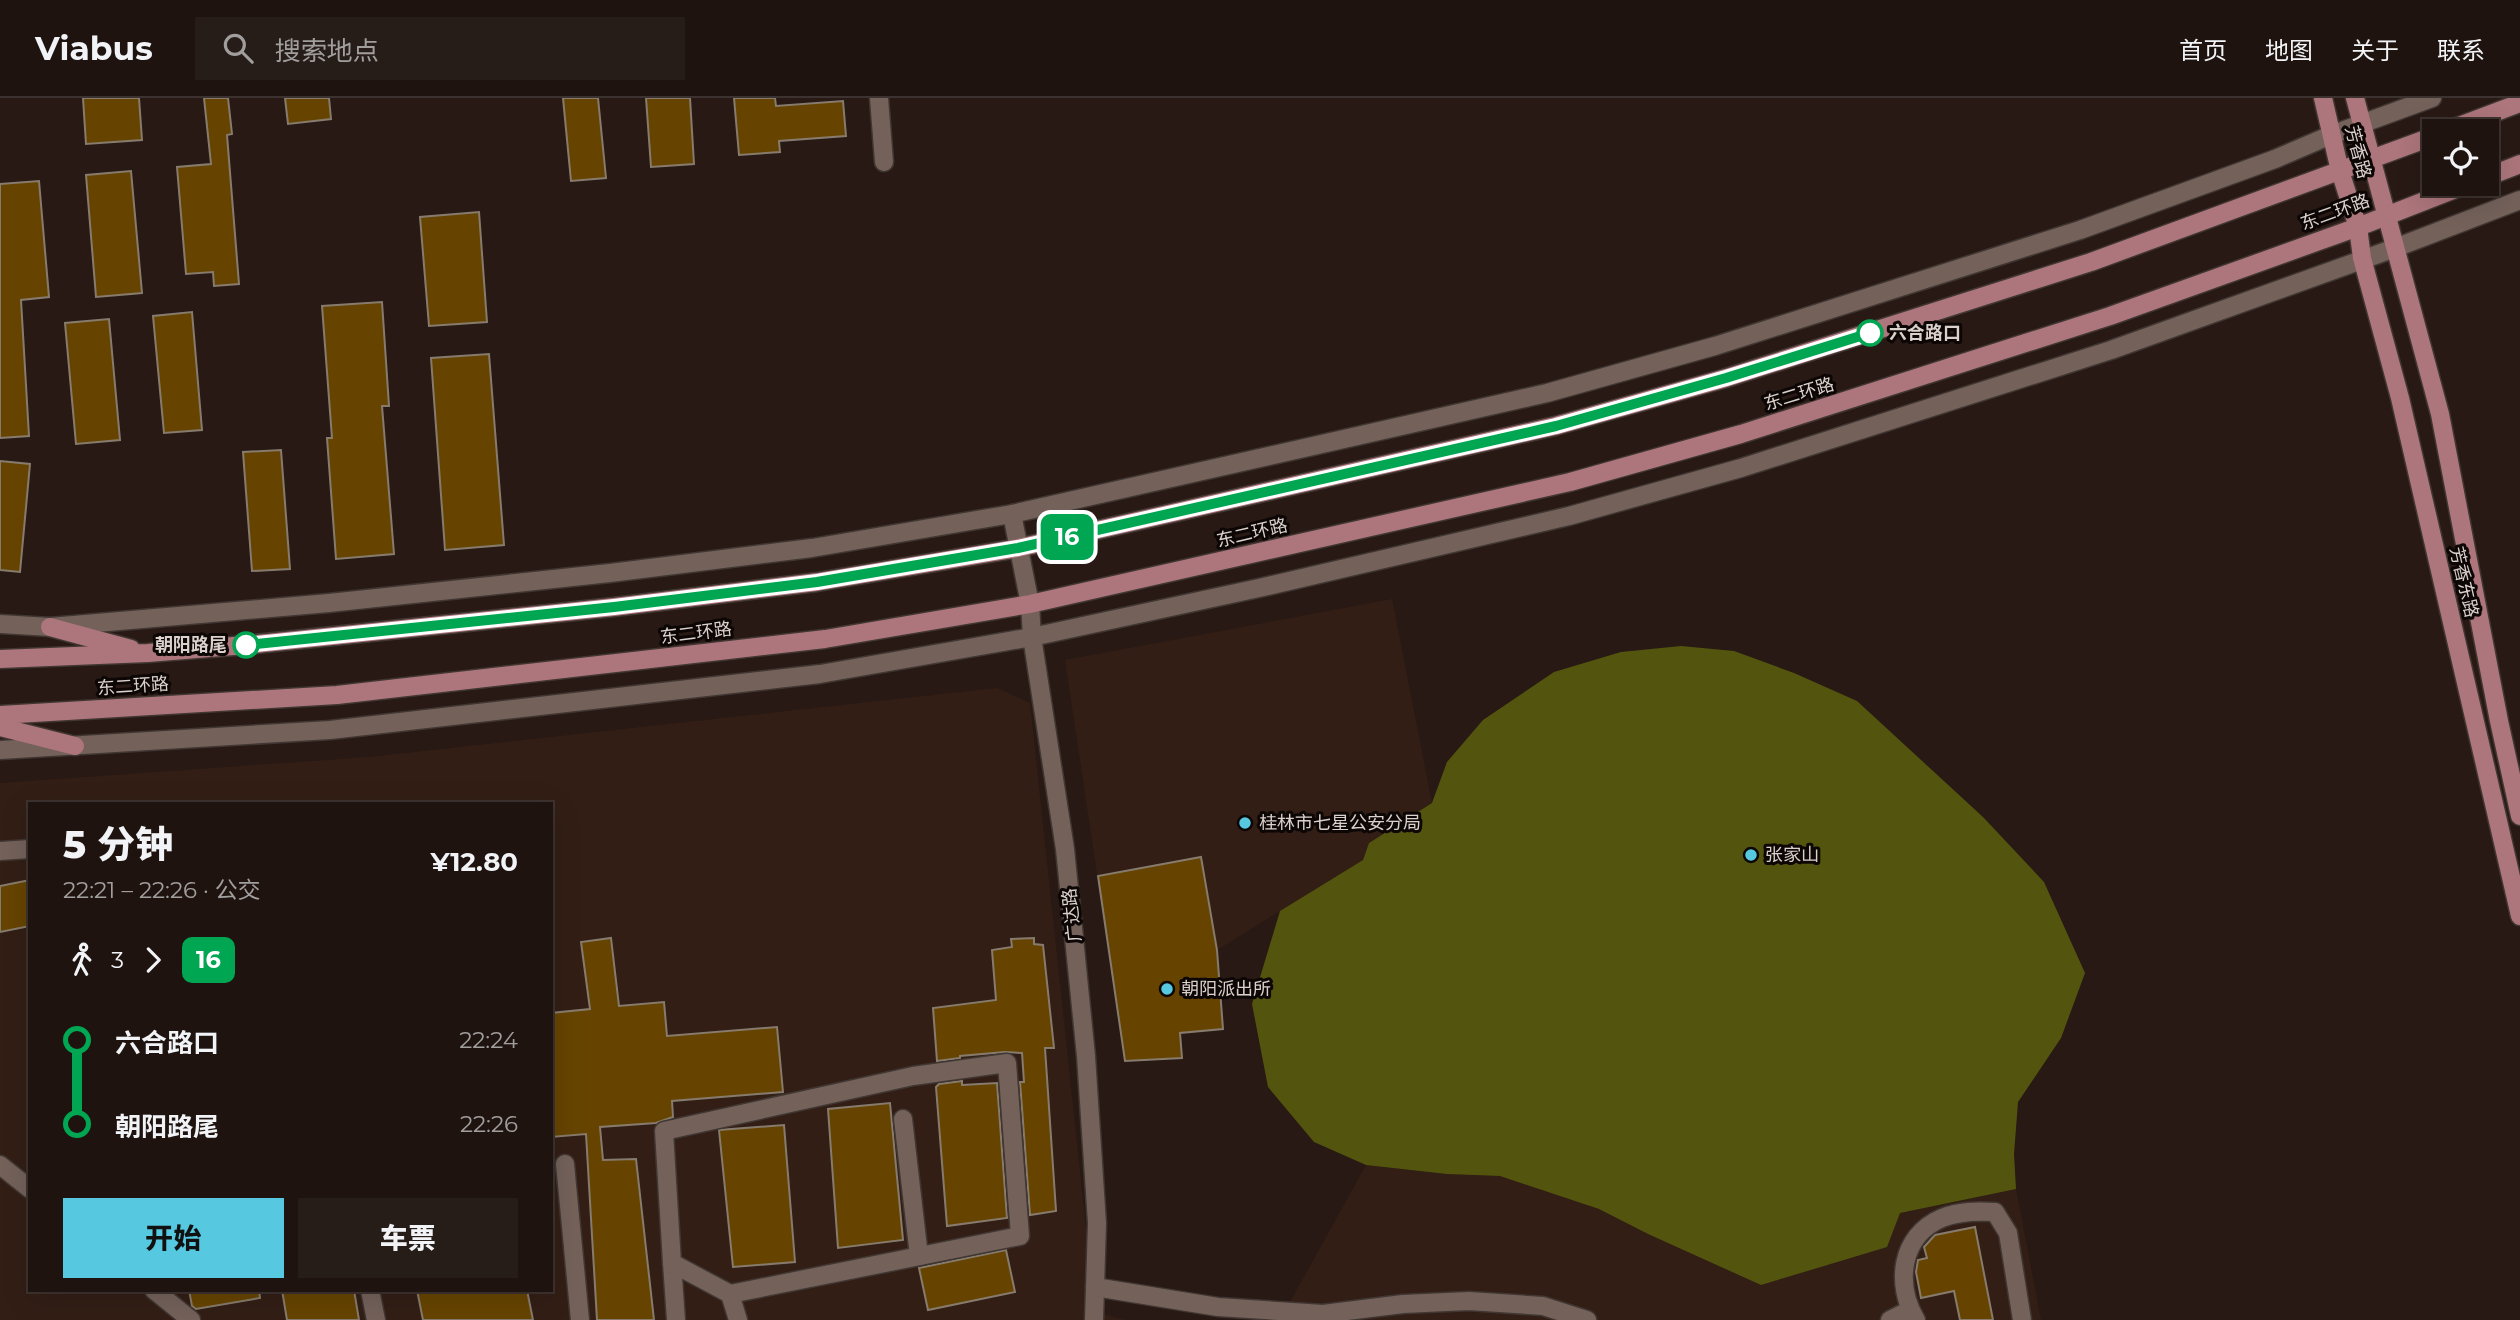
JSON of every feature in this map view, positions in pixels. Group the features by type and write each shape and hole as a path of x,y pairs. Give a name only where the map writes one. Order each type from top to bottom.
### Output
{"main road":[{"name":"芳香路","path":"2323,98 2340,171 2358,227 2362,258"},
{"name":"芳香路","path":"2355,98 2395,248"},
{"path":"2478,119 2520,103"},
{"name":"东二环路","path":"0,659 148,653 332,638 817,582 1018,548 1556,426 1726,378 2079,266 2422,140"},
{"path":"2499,172 2520,164"},
{"name":"东二环路","path":"0,716 337,695 825,639 1030,604 1570,482 1741,434 2110,316 2436,196"},
{"name":"芳香东路","path":"2395,248 2440,414 2520,816"},
{"name":"芳香东路","path":"2362,258 2400,398 2520,916"},
{"path":"50,627 148,653"},
{"path":"0,727 75,746"}],"street":[{"path":"878,98 884,162"},
{"path":"0,624 50,627 329,603 610,573 812,548 1012,514 1534,396 1702,350 2080,230 2432,98"},
{"path":"0,750 330,730 820,674 1032,637 1259,588 1569,516 1741,468 2111,350 2520,200"},
{"name":"广达路","path":"1012,514 1030,604 1032,637 1065,849 1086,1056 1097,1223 1094,1320"},
{"path":"0,851 28,849"},
{"path":"672,1263 730,1294 1020,1236 1007,1063 914,1076 664,1131 672,1263 676,1320"},
{"path":"903,1119 919,1256"},
{"path":"565,1164 580,1320"},
{"path":"0,1165 28,1187"},
{"path":"1890,1320 1913,1315 1903,1285 1905,1262 1911,1243 1923,1230 1942,1218 1969,1211 1996,1212 2008,1233 2022,1320"},
{"path":"1095,1287 1218,1307 1323,1314 1403,1304 1469,1301 1544,1306 1587,1320"},
{"path":"156,1292 191,1320"},
{"path":"370,1292 376,1320"},
{"path":"730,1294 737,1320"}],"shaded area":[{"name":"桂林市七星公安分局","path":"1392,599 1432,803 1369,843 1363,860 1217,950 1223,1029 1180,1033 1182,1058 1125,1061 1065,660"},
{"path":"1681,646 1734,651 1794,673 1857,701 1983,817 2044,882 2085,973 2061,1038 2018,1102 2014,1154 2016,1189 1900,1213 1887,1247 1761,1285 1599,1209 1500,1176 1447,1174 1366,1165 1314,1142 1268,1087 1252,1004 1280,911 1363,860 1369,843 1432,803 1447,762 1483,720 1554,672 1621,652"},
{"path":"997,688 1030,703 1095,1312 1125,1320 0,1320 0,783 369,757"},
{"path":"1366,1165 1447,1174 1500,1176 1599,1209 1761,1285 1900,1213 2016,1189 2041,1320 1280,1320"}],"building":[{"path":"83,98 139,98 142,140 86,144"},
{"path":"204,98 228,98 232,134 227,135 239,284 214,286 213,272 186,274 177,167 211,164"},
{"path":"285,98 329,98 331,119 288,124"},
{"path":"563,98 598,98 606,178 571,181"},
{"path":"646,98 690,98 694,164 651,167"},
{"path":"734,98 775,98 776,106 843,101 846,136 779,141 780,152 739,155"},
{"path":"131,171 142,293 96,297 86,175"},
{"path":"39,181 49,297 21,300 29,436 0,438 0,184"},
{"path":"479,212 487,322 429,326 420,217"},
{"path":"382,302 389,406 382,406 394,554 336,559 327,438 332,438 322,306"},
{"path":"192,312 202,430 164,433 153,316"},
{"path":"109,319 120,440 76,444 65,323"},
{"path":"489,354 504,545 445,550 431,358"},
{"path":"281,450 290,569 252,571 243,452"},
{"path":"0,461 30,464 20,572 0,570"},
{"name":"朝阳派出所","path":"1201,857 1217,950 1223,1029 1180,1033 1182,1058 1125,1061 1098,876"},
{"path":"28,880 28,926 0,932 0,886"},
{"path":"611,938 619,1006 664,1002 667,1036 777,1027 783,1092 672,1101 673,1117 656,1123 600,1127 603,1160 636,1159 654,1320 597,1320 586,1134 553,1137 553,1013 590,1009 581,942"},
{"path":"1034,938 1034,944 1043,945 1054,1048 1045,1048 1056,1211 1030,1215 1020,1082 1024,1082 1022,1053 960,1056 937,1061 933,1008 996,1000 992,950 1012,947 1011,939"},
{"path":"962,1081 962,1085 997,1083 1007,1218 947,1226 936,1087 939,1084"},
{"path":"890,1103 903,1240 838,1248 828,1109"},
{"path":"784,1125 795,1262 733,1267 719,1130"},
{"path":"1975,1227 1993,1320 1960,1320 1954,1291 1921,1298 1916,1272 1918,1260 1927,1258 1924,1247 1935,1235"},
{"path":"1006,1250 1015,1292 928,1310 919,1268"},
{"path":"189,1292 259,1292 260,1298 196,1309 192,1306"},
{"path":"282,1292 354,1292 359,1320 287,1320"},
{"path":"417,1292 527,1292 533,1320 423,1320"}],"bus line":[{"name":"16","path":"246,645 614,607 817,582 1018,548 1556,426 1726,378 1870,333"}],"place":[{"name":"六合路口","path":"1870,333"},
{"name":"朝阳路尾","path":"246,645"},
{"name":"桂林市七星公安分局","path":"1245,823"},
{"name":"张家山","path":"1751,855"},
{"name":"朝阳派出所","path":"1167,989"}]}
